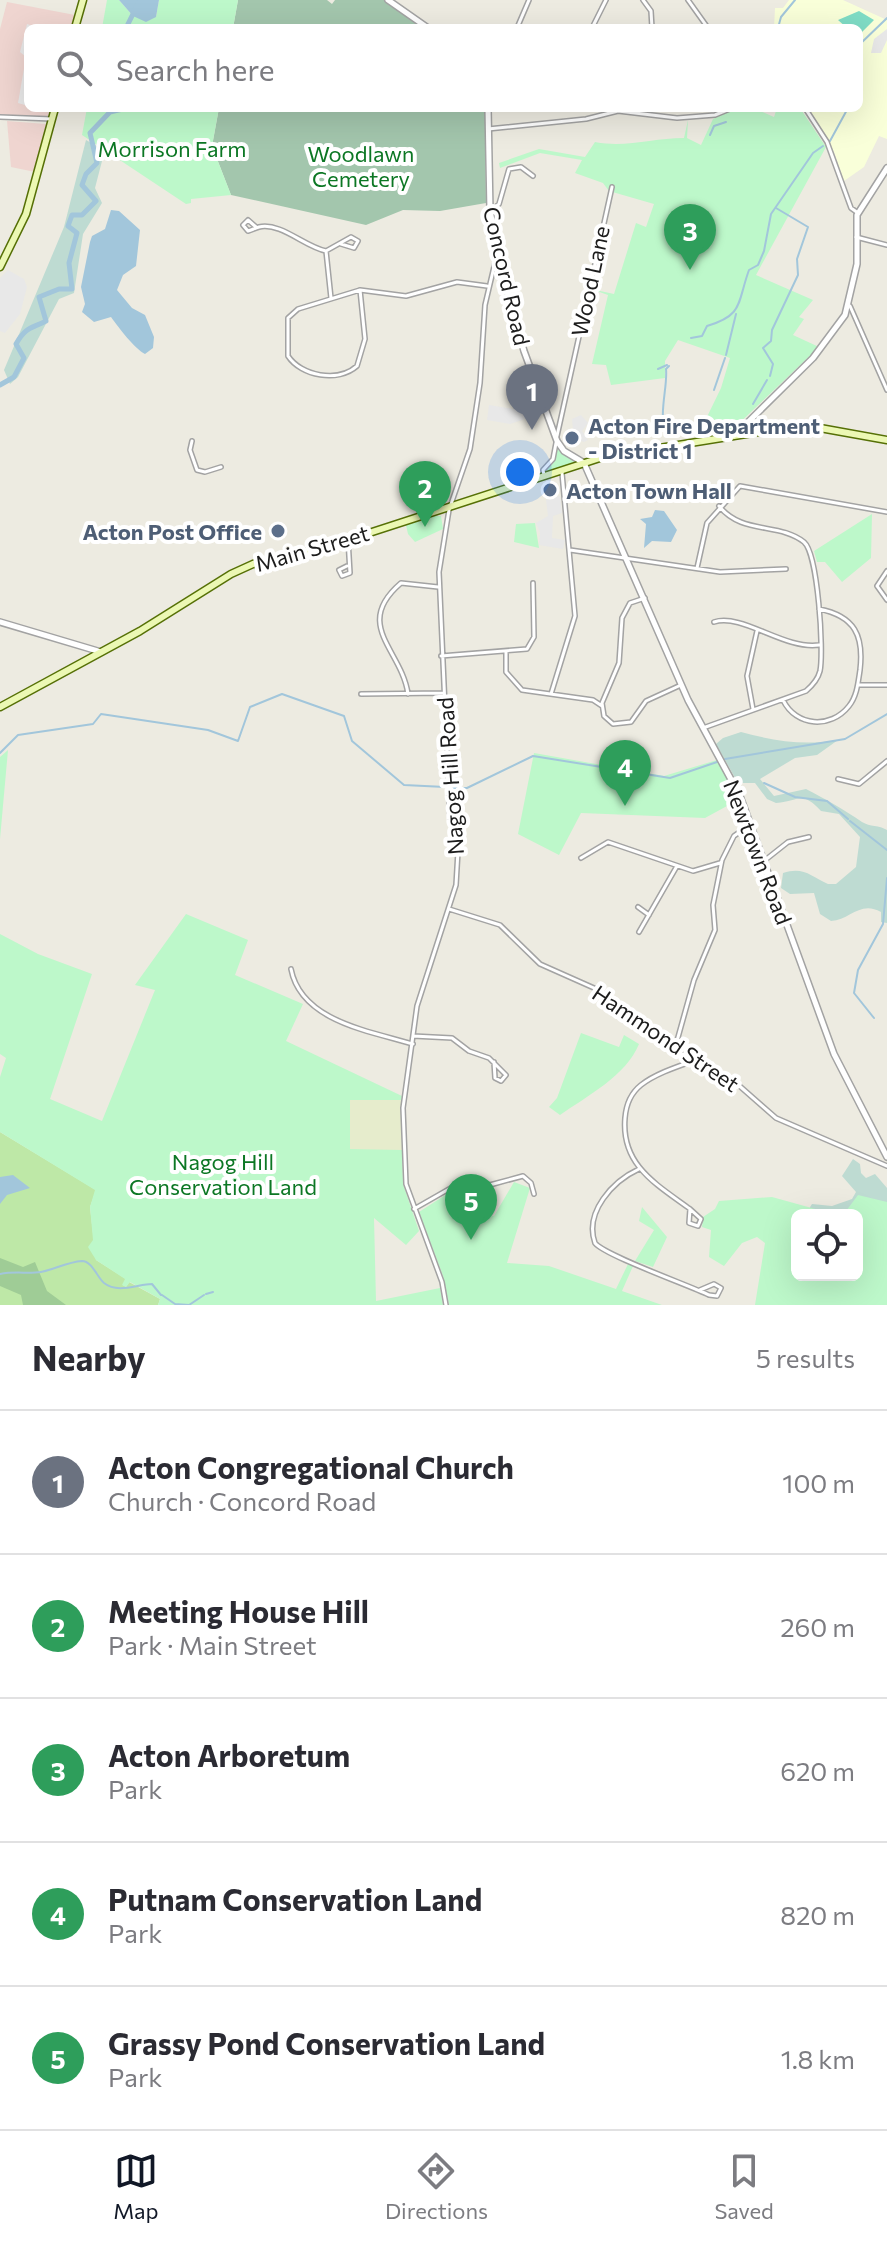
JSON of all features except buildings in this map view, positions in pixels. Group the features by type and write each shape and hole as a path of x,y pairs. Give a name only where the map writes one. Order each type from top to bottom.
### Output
{"main road":[{"path":"76,24 83,0"},
{"path":"0,267 26,214 54,112"},
{"name":"Main Street","path":"0,707 162,619 231,574 562,469 734,436 808,427 887,440"}],"street":[{"path":"388,0 422,24"},
{"path":"519,24 529,0"},
{"path":"594,24 606,0"},
{"path":"643,0 652,15 652,24"},
{"path":"688,0 705,24"},
{"name":"Concord Road","path":"488,112 490,209 524,351 557,440 568,454 584,463"},
{"path":"487,129 586,119 614,112"},
{"path":"626,112 677,118 722,112"},
{"path":"807,112 833,156 851,208 858,213"},
{"path":"0,117 52,119"},
{"path":"490,209 499,204 509,169 521,167 533,176"},
{"path":"734,436 813,358 850,306 857,264 858,213 887,168"},
{"name":"Wood Lane","path":"557,440 612,187"},
{"path":"256,227 281,230 307,246 326,251 341,244"},
{"path":"856,237 887,245"},
{"name":"Nagog Hill Road","path":"446,1305 442,1282 405,1176 403,1108 417,1006 456,885 458,851 450,818 438,587 446,523 470,449 480,383 487,286 498,250"},
{"path":"326,251 331,299"},
{"path":"360,290 365,339 357,366 343,374 308,374 293,365 288,356 286,323 293,311 360,290 406,296 462,282 487,286"},
{"path":"850,306 887,390"},
{"path":"550,424 559,423"},
{"path":"544,475 543,470 553,459 557,440"},
{"path":"192,441 190,450 197,470 205,472 221,467"},
{"name":"Newtown Road","path":"584,463 681,685 731,777 834,1054 887,1157"},
{"path":"551,694 574,627 562,469"},
{"path":"697,568 702,536 719,506 736,487 744,485 887,512"},
{"path":"703,728 806,691 816,681 820,664 815,565 809,547 793,536 738,522 719,506"},
{"path":"439,509 446,523"},
{"path":"347,566 351,557 348,539"},
{"path":"570,550 720,572 786,569"},
{"path":"887,571 877,586 887,600"},
{"path":"408,694 404,673 380,632 380,615 401,583 438,587"},
{"path":"441,656 527,649 533,640 536,594 533,583"},
{"path":"602,706 619,663 624,611 630,603 645,598"},
{"path":"783,700 798,717 828,721 848,708 857,685 862,646 857,630 843,616 817,609"},
{"path":"714,622 726,620 799,645 819,645"},
{"path":"0,622 101,652"},
{"path":"753,710 747,676 757,631"},
{"path":"82,647 85,660"},
{"path":"506,651 506,672 511,682 522,690 593,700 602,706 608,720 626,724 637,718 648,699 681,685"},
{"path":"857,685 887,685"},
{"path":"361,694 444,693"},
{"path":"838,779 857,784 887,761"},
{"path":"581,858 608,842 698,871 716,867 734,836 751,824"},
{"path":"764,861 788,842 809,837"},
{"path":"675,1048 694,980 715,930 713,905 722,860"},
{"path":"639,932 677,866"},
{"path":"638,907 649,915"},
{"name":"Hammond Street","path":"449,909 500,925 540,964 594,988 693,1060 729,1077 776,1118 887,1166"},
{"path":"291,969 297,991 315,1008 358,1029 413,1044"},
{"path":"413,1036 448,1036 494,1062 506,1075 501,1081 495,1078 494,1062"},
{"path":"690,1209 639,1169 625,1139 625,1114 631,1095 643,1083 693,1060"},
{"path":"639,1169 608,1188 595,1224 595,1243 611,1256 700,1290 717,1296 721,1288 714,1284 700,1290"},
{"path":"414,1209 456,1185 486,1186 523,1176 531,1183 534,1194"}],"shaded area":[{"path":"119,0 159,0 156,17 146,22 133,16"},
{"path":"789,0 843,0 887,20 887,139 879,136 864,167 844,181 834,152 809,112 863,112 863,24 774,24 775,8 783,8"},
{"path":"7,2 75,15 72,24 24,24 24,112 49,112 48,117 0,115 0,29"},
{"path":"887,29 887,40 881,53 871,53 874,39"},
{"path":"24,68 24,105 18,103"},
{"path":"7,121 46,124 35,172 11,167"},
{"path":"86,140 100,148 102,161 95,188 102,203 83,234 74,293 59,299 18,377 10,384 4,370 64,227"},
{"path":"111,210 119,211 140,230 136,266 123,275 117,290 132,308 145,315 154,337 153,348 145,354 111,317 94,322 82,312 85,304 81,287 90,242 92,236 105,229"},
{"path":"8,270 24,279 27,287 20,314 5,333 0,331 0,278"},
{"path":"489,405 526,411 525,419 510,424 487,420"},
{"path":"581,415 588,423 582,431 588,440 584,442 578,440 573,430 572,419"},
{"path":"560,496 562,513 553,516 552,538 565,540 563,549 539,545 540,533 536,523 548,516 546,500"},
{"path":"655,510 664,511 677,530 671,542 652,541 644,548 646,524 640,519 652,517"},
{"path":"741,732 789,742 838,740 817,755 795,758 760,779 774,796 806,789 865,824 887,830 887,923 881,922 881,912 867,908 831,921 820,914 814,893 790,894 781,888 783,873 796,871 828,884 836,884 856,867 860,837 839,814 821,811 800,798 776,803 767,799 755,783 738,783 716,744"},
{"path":"350,1099 401,1100 402,1150 350,1150"},
{"path":"853,1159 860,1164 861,1173 866,1178 875,1174 887,1188 887,1208 872,1270 863,1274 863,1209 809,1209 812,1204 832,1206 852,1199 856,1192 842,1176"},
{"path":"13,1175 30,1188 7,1195 0,1204 0,1177"}],"green space":[{"path":"107,0 119,0 133,16 156,17 159,0 238,0 234,24 103,24"},
{"path":"238,0 327,0 332,4 335,0 385,0 418,24 234,24"},
{"path":"859,11 874,20 863,31 863,24 842,24 838,20"},
{"name":"Morrison Farm","path":"86,112 218,112 212,146 231,195 191,199 191,203 186,204 82,135"},
{"name":"Woodlawn Cemetery","path":"218,112 485,112 486,203 440,211 403,210 366,225 231,195 212,146"},
{"path":"728,112 762,112 774,117 776,112 803,112 826,147 756,275 813,300 799,317 804,319 793,335 819,347 728,434 724,421 705,421 721,388 730,358 678,340 665,361 665,378 611,385 606,365 592,364 608,295 591,289 614,294 636,223 646,227 654,204 609,191 603,183 575,173 582,160 540,153 500,168 499,163 539,149 585,157 595,142 618,144 684,138 688,120 687,138 701,145 713,119"},
{"path":"558,448 582,462 546,473 554,462"},
{"path":"872,514 871,558 842,582 825,562 817,562 814,551"},
{"path":"427,516 441,516 443,529 415,542 408,534 406,525"},
{"path":"535,523 539,548 514,542 516,524"},
{"path":"8,750 0,839 0,757"},
{"path":"534,753 664,776 717,760 738,800 705,818 581,813 559,855 518,834"},
{"name":"Nagog Hill Conservation Land","path":"186,914 248,940 235,975 303,1004 286,1041 402,1096 401,1100 350,1100 350,1149 402,1150 403,1184 419,1231 406,1245 374,1218 376,1301 440,1288 443,1305 158,1305 160,1299 130,1282 126,1287 122,1285 125,1279 96,1260 88,1247 93,1240 90,1207 95,1190 0,1132 0,1077 6,1058 0,1054 0,934 38,954 92,974 50,1099 102,1121 155,990 135,985"},
{"path":"581,1033 619,1047 624,1035 639,1044 615,1076 560,1115 549,1107 557,1098"},
{"path":"0,1132 96,1190 90,1207 96,1260 126,1279 123,1285 126,1287 129,1282 160,1299 158,1305 0,1305"},
{"path":"514,1182 530,1188 507,1263 549,1266 616,1289 628,1264 633,1266 622,1291 662,1305 449,1305 443,1276 419,1212 453,1190 460,1207 494,1216"},
{"path":"858,1195 887,1202 887,1305 755,1305 765,1243 757,1237 742,1243 724,1266 709,1257 711,1230 702,1227 703,1217 715,1209 719,1201 772,1197 815,1209 791,1209 791,1281 863,1281 863,1209 848,1209"},
{"path":"642,1207 667,1237 653,1267 635,1261 654,1230 639,1221"},
{"path":"0,1258 23,1267 35,1262 47,1291 66,1305 23,1305 21,1295 0,1286"}],"waterway":[{"path":"128,24 140,0"},
{"path":"779,24 795,0"},
{"path":"863,41 887,18"},
{"path":"0,385 14,377 24,358 16,344 20,338 30,328 46,321 39,297 59,289 72,289 69,263 77,233 68,226 72,215 82,215 96,201 82,185 86,174 97,163 90,133 110,112"},
{"path":"830,141 846,112"},
{"path":"710,135 714,126 726,122"},
{"path":"691,338 702,336 707,326 733,312 749,270 758,265 764,251 771,214 813,153 823,146"},
{"path":"770,376 773,364 763,348 771,341 772,330 798,275 797,259 808,227 776,208"},
{"path":"726,355 736,314"},
{"path":"714,390 725,358"},
{"path":"658,369 667,365"},
{"path":"666,430 663,409 666,369 669,366"},
{"path":"753,404 767,380"},
{"path":"0,753 18,735 93,724 101,714 208,730 238,741 250,707 282,694 344,716 352,741 404,785 445,787"},
{"path":"725,759 845,739 887,714"},
{"path":"450,788 467,788 533,756 670,778 717,762"},
{"path":"764,783 795,797 827,801 848,819"},
{"path":"850,821 887,850"},
{"path":"874,1018 854,993 858,970 883,924 887,878"},
{"path":"0,1274 41,1272 82,1261 89,1264 110,1286 122,1288 152,1284 161,1295"},
{"path":"206,1294 213,1292"},
{"path":"162,1295 175,1304 189,1305 204,1295"}],"place":[{"name":"Acton Arboretum","path":"690,270"},
{"name":"Acton Congregational Church","path":"532,430"},
{"name":"Acton Fire Department - District 1","path":"572,438"},
{"name":"Acton Town Hall","path":"550,490"},
{"name":"Meeting House Hill","path":"425,527"},
{"name":"Acton Post Office","path":"278,531"},
{"name":"Putnam Conservation Land","path":"625,806"},
{"name":"Grassy Pond Conservation Land","path":"471,1240"}]}
